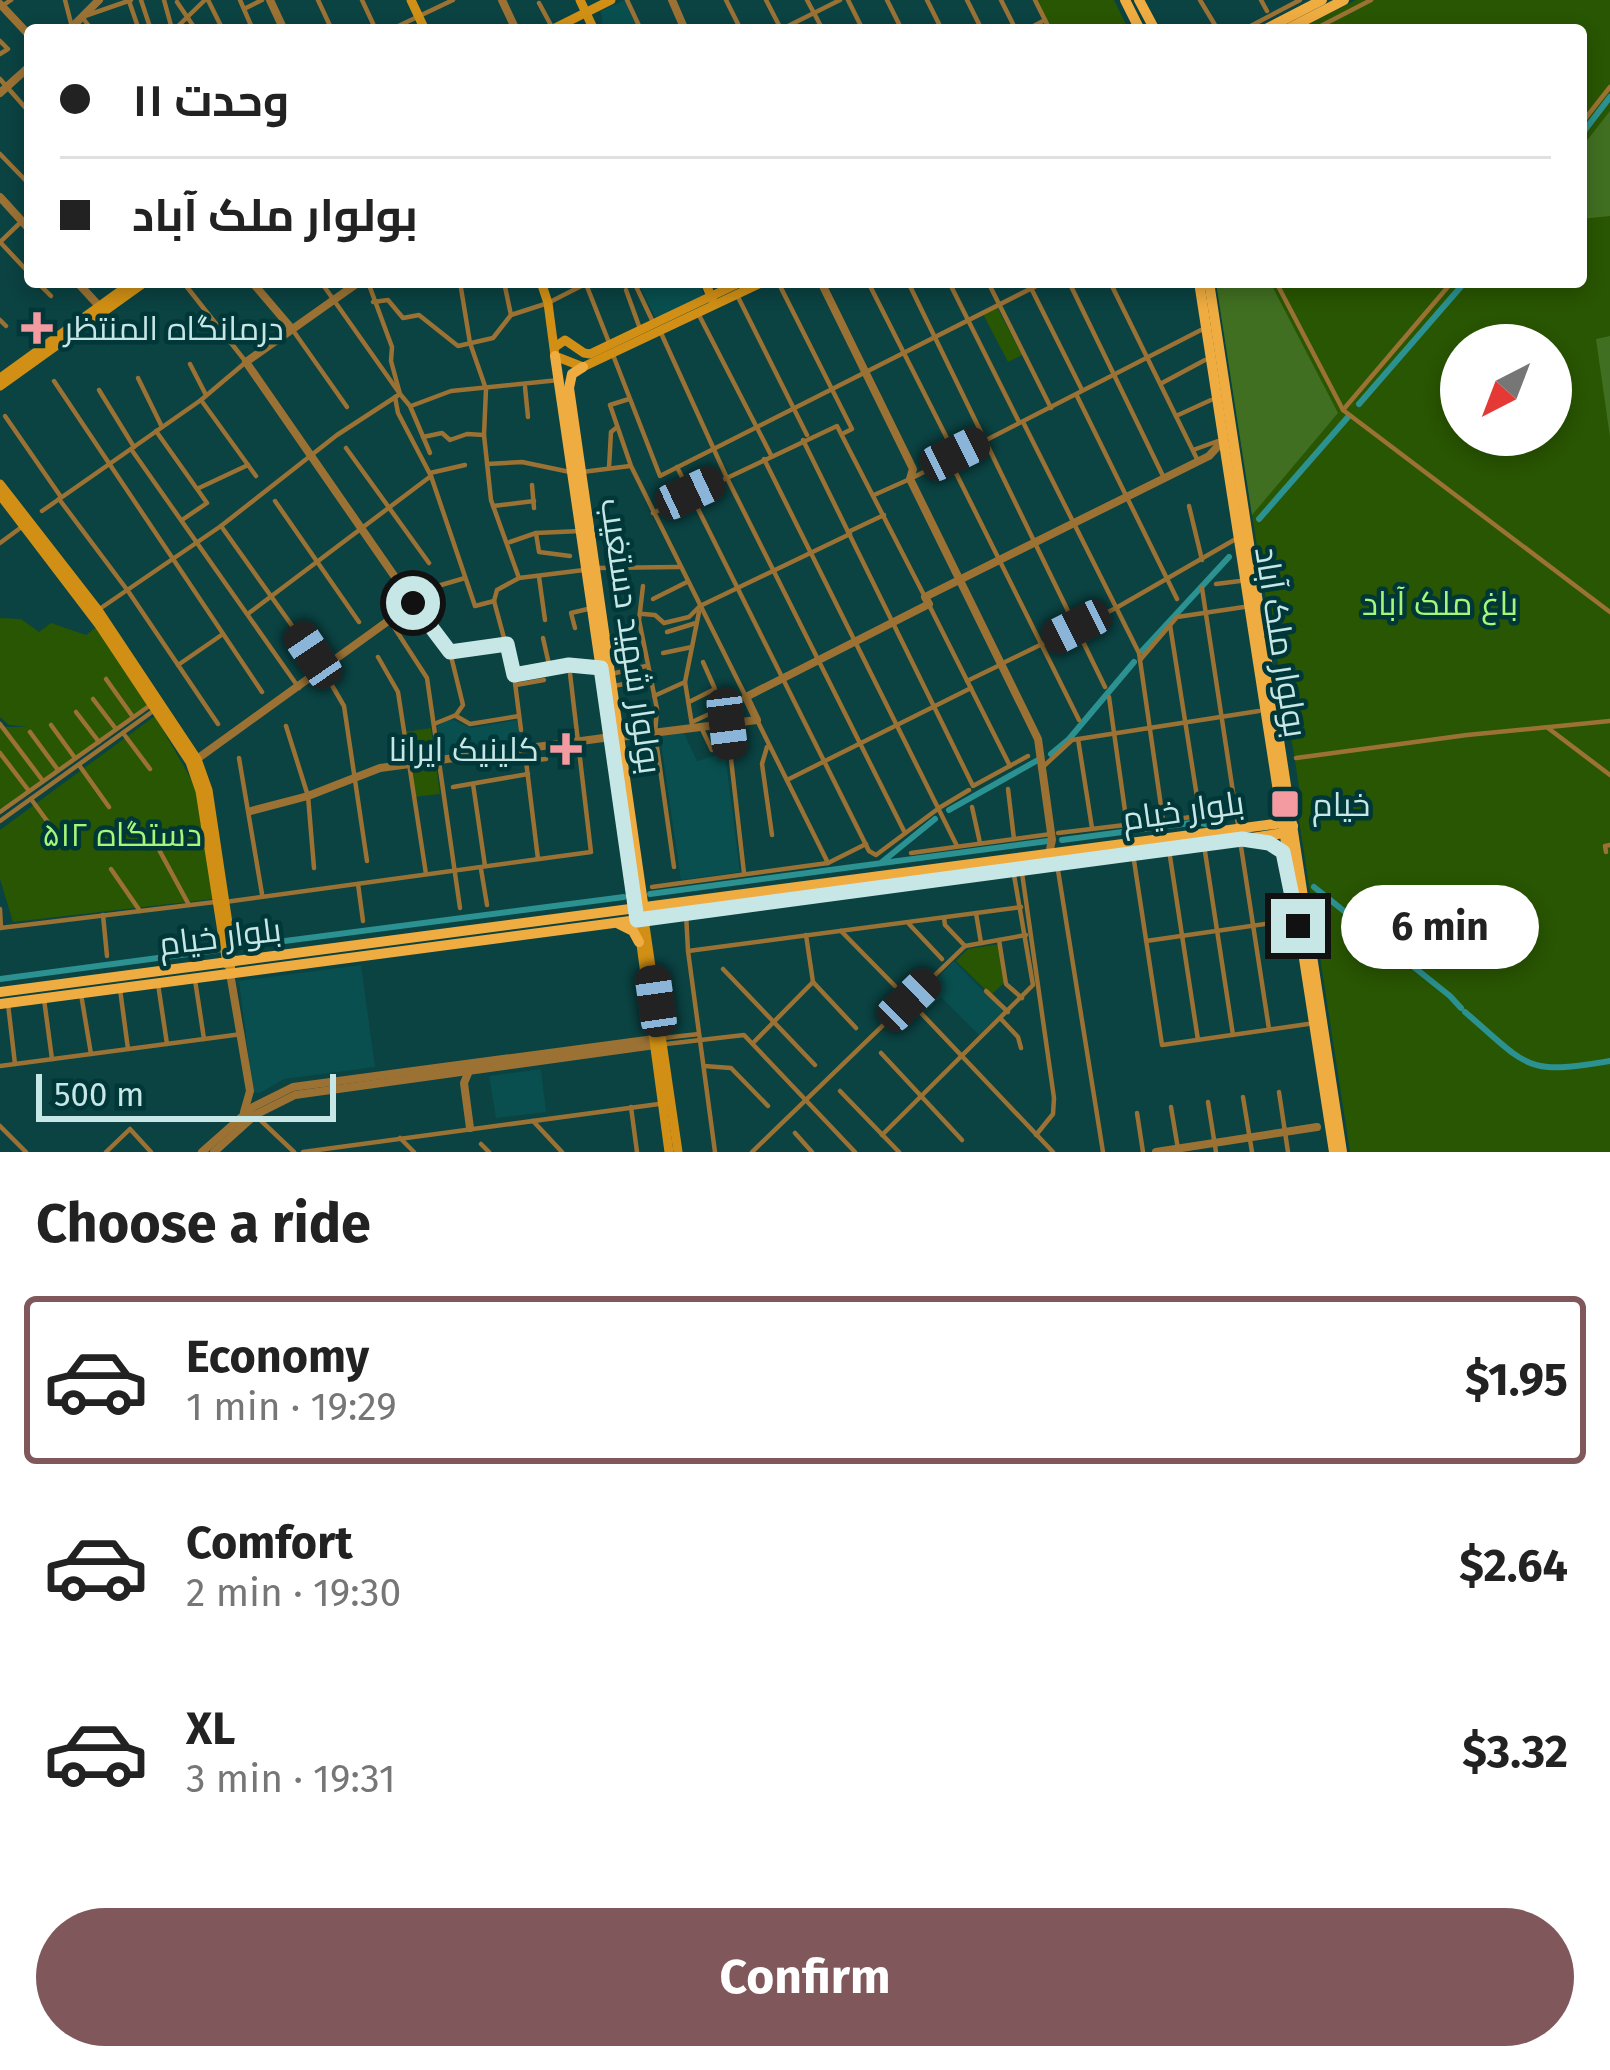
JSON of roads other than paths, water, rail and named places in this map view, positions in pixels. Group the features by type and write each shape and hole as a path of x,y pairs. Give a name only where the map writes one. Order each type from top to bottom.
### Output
{"main road":[{"path":"411,0 422,24"},
{"path":"580,0 591,24"},
{"path":"563,24 611,0"},
{"path":"1276,24 1322,0"},
{"path":"1298,24 1344,0"},
{"path":"571,20 581,24"},
{"path":"0,377 124,288"},
{"path":"0,386 137,288"},
{"path":"543,288 555,351 578,371"},
{"path":"707,288 713,302"},
{"path":"555,351 565,340 584,353 612,350 713,302 732,288"},
{"name":"بولوار ملک آباد","path":"1200,288 1336,1148"},
{"name":"بولوار ملک آباد","path":"1210,288 1288,861 1336,1148"},
{"path":"560,387 560,370 578,371 641,332 658,329"},
{"name":"بولوار شهید دستغیب","path":"555,351 616,737"},
{"name":"بولوار شهید دستغیب","path":"578,371 568,388 577,472 640,914"},
{"path":"0,484 98,610 195,774 221,902"},
{"path":"0,495 197,759 208,790 230,966"},
{"name":"بلوار خیام","path":"1139,850 1204,845 1286,827"},
{"path":"1240,836 1278,847 1288,861"},
{"name":"بلوار خیام","path":"3,1000 230,966 1240,836"},
{"name":"بلوار خیام","path":"3,1000 195,978 230,966 1017,869 1056,858"},
{"path":"640,914 662,1104 673,1152"},
{"path":"640,914 673,1152"},
{"path":"616,922 633,931 640,942"}],"street":[{"path":"74,24 99,0"},
{"path":"82,17 129,0"},
{"path":"180,24 206,0"},
{"path":"240,0 251,24"},
{"path":"244,9 266,0"},
{"path":"402,24 453,0"},
{"path":"807,0 820,24"},
{"path":"793,24 844,0"},
{"path":"1035,0 1048,24"},
{"path":"1261,0 1267,10"},
{"path":"1254,24 1300,0"},
{"path":"1325,24 1371,0"},
{"path":"4,2 24,26"},
{"path":"177,2 193,24"},
{"path":"539,3 549,24"},
{"path":"82,17 87,24"},
{"path":"1038,24 1046,20"},
{"path":"0,41 8,49 0,54"},
{"path":"1587,117 1610,88"},
{"path":"1,155 24,179"},
{"path":"0,193 24,223"},
{"path":"22,221 0,242 24,268"},
{"path":"43,288 51,296"},
{"path":"82,288 99,306"},
{"path":"188,288 246,362 450,652 463,705 456,716 433,724"},
{"path":"261,288 347,406"},
{"path":"325,288 398,396 410,406 430,453"},
{"path":"41,511 354,288"},
{"path":"367,288 392,347 398,413 430,474 475,606 494,601"},
{"path":"461,288 470,344 486,389 484,435 493,506 519,578"},
{"path":"505,288 511,315"},
{"path":"373,302 388,300 403,318 419,315 458,346 494,338 511,315 577,288"},
{"path":"590,288 660,476 1025,288"},
{"path":"637,288 904,833"},
{"path":"736,288 971,788"},
{"path":"781,288 851,431 842,434"},
{"path":"827,288 914,469 912,478 960,579 1042,738 1102,1152"},
{"path":"871,288 1078,720"},
{"path":"911,288 1105,687"},
{"path":"952,288 1140,660 1163,820"},
{"path":"991,288 1051,408"},
{"path":"1031,288 1101,447 1177,598"},
{"path":"1072,288 1164,478"},
{"path":"1113,288 1198,461"},
{"path":"1279,288 1343,410 1610,612"},
{"path":"1343,410 1447,288"},
{"path":"626,290 641,332"},
{"path":"700,317 957,846"},
{"path":"0,320 6,326"},
{"path":"874,495 1201,330"},
{"path":"1160,384 1205,360"},
{"path":"383,370 391,361"},
{"path":"190,364 203,397 256,476"},
{"path":"138,378 159,429 207,503 182,520"},
{"path":"55,381 262,692"},
{"path":"525,385 528,418"},
{"path":"410,406 452,392 525,385 560,387"},
{"path":"99,390 133,448 299,688"},
{"path":"98,610 398,396"},
{"path":"630,398 610,405 631,466 828,863"},
{"path":"1176,416 1211,400"},
{"path":"5,416 218,724"},
{"path":"653,513 835,426 1010,766"},
{"path":"610,469 611,432 616,428"},
{"path":"423,437 442,433 450,440 484,435"},
{"path":"1192,450 1218,443"},
{"path":"695,726 893,622 960,579 1209,456 1218,443"},
{"path":"346,448 429,562"},
{"path":"1209,456 1221,461"},
{"path":"487,464 522,462 550,471 577,472 631,466"},
{"path":"249,613 430,474 465,464"},
{"path":"198,489 248,465"},
{"path":"677,467 868,848 876,855 938,808 1028,756"},
{"path":"493,506 534,505 532,485"},
{"path":"275,501 359,622"},
{"path":"1189,506 1202,560"},
{"path":"643,614 679,622 884,515"},
{"path":"0,543 23,526"},
{"path":"221,526 313,655"},
{"path":"508,542 536,533 581,531"},
{"path":"536,533 539,552 570,556"},
{"path":"787,780 897,725 1003,663 1117,608 1234,540"},
{"path":"521,730 514,675 494,601 497,590 519,578 590,569 679,567"},
{"path":"658,583 659,569"},
{"path":"539,577 544,620"},
{"path":"197,759 413,603 441,585 465,578"},
{"path":"1216,584 1240,581"},
{"path":"652,599 687,582"},
{"path":"643,586 639,620 654,697 674,867"},
{"path":"1202,588 1269,1029"},
{"path":"700,607 685,682 695,726 712,750"},
{"path":"1140,660 1177,617 1244,607"},
{"path":"575,628 571,613 592,608"},
{"path":"390,620 427,678 460,908"},
{"path":"667,632 697,623"},
{"path":"911,853 1200,816 1170,626"},
{"path":"178,665 223,634"},
{"path":"543,638 550,669"},
{"path":"450,652 507,644"},
{"path":"663,653 692,647"},
{"path":"379,657 398,692 426,874"},
{"path":"688,702 715,689 703,662"},
{"path":"1003,663 1039,739 1055,835"},
{"path":"0,909 0,927 591,852 569,665"},
{"path":"514,675 569,665 630,683"},
{"path":"608,676 646,666"},
{"path":"323,670 344,706 367,861"},
{"path":"106,679 133,717"},
{"path":"516,685 544,680"},
{"path":"654,697 685,682"},
{"path":"1109,697 1127,825"},
{"path":"93,699 150,769"},
{"path":"0,821 99,742 154,706"},
{"path":"1,809 154,706"},
{"path":"1045,765 1075,740 1259,711"},
{"path":"76,712 99,742"},
{"path":"456,716 470,724 519,716"},
{"path":"251,811 308,796 356,776 407,765 757,720"},
{"path":"1296,758 1610,722"},
{"path":"0,724 43,781"},
{"path":"727,724 745,875"},
{"path":"51,725 109,807"},
{"path":"286,725 308,796 314,868"},
{"path":"1548,728 1610,775"},
{"path":"31,732 58,770"},
{"path":"1075,740 1092,829"},
{"path":"768,742 762,764 772,836"},
{"path":"0,754 28,791"},
{"path":"239,758 262,897"},
{"path":"538,859 526,761 545,758"},
{"path":"453,788 528,774"},
{"path":"473,784 487,905"},
{"path":"1008,789 1014,839"},
{"path":"32,800 53,829"},
{"path":"972,807 980,843"},
{"path":"1204,845 1233,1035"},
{"path":"157,846 189,904"},
{"path":"652,887 828,863 868,848"},
{"path":"1139,850 1140,899 1162,1045 1308,1024"},
{"path":"1169,850 1198,1040"},
{"path":"111,869 140,911"},
{"path":"882,1135 1029,991 1033,979 1017,869"},
{"path":"1017,869 1054,1098 1053,1114 1036,1135"},
{"path":"358,884 363,921"},
{"path":"688,951 1021,907"},
{"path":"686,913 715,1152"},
{"path":"976,913 980,943"},
{"path":"103,916 107,956"},
{"path":"944,917 945,925 965,946"},
{"path":"1147,941 1293,920"},
{"path":"907,922 942,959"},
{"path":"842,931 895,986"},
{"path":"806,935 813,982 856,1028"},
{"path":"752,1152 965,946 1026,935"},
{"path":"999,940 1006,984 1022,998"},
{"path":"202,1152 247,1110 250,1091 230,966"},
{"path":"724,969 815,1065"},
{"path":"195,978 203,1039"},
{"path":"753,1044 813,982"},
{"path":"158,983 166,1044"},
{"path":"120,988 128,1049"},
{"path":"986,991 1008,1012"},
{"path":"81,993 91,1054"},
{"path":"44,998 52,1059"},
{"path":"3,1000 15,1064"},
{"path":"922,1013 1053,1152"},
{"path":"1001,1019 1018,1037 1021,1048"},
{"path":"0,1066 242,1034"},
{"path":"214,1152 259,1112 295,1095 740,1034 855,1152"},
{"path":"239,1118 270,1095 293,1087 469,1071 658,1042"},
{"path":"881,1053 962,1140"},
{"path":"704,1066 730,1068 768,1106"},
{"path":"450,1071 464,1083"},
{"path":"469,1071 464,1083 470,1128"},
{"path":"840,1091 899,1152"},
{"path":"1279,1092 1288,1152"},
{"path":"1243,1097 1252,1152"},
{"path":"1208,1102 1215,1148"},
{"path":"259,1112 266,1125 301,1151 662,1104"},
{"path":"632,1107 637,1152"},
{"path":"1172,1107 1178,1150"},
{"path":"1137,1112 1143,1152"},
{"path":"1156,1152 1215,1148 1317,1127 1328,1115"},
{"path":"532,1120 562,1152"},
{"path":"0,1126 26,1152"},
{"path":"1317,1127 1336,1148"},
{"path":"106,1152 130,1129 151,1152"},
{"path":"795,1133 812,1152"},
{"path":"400,1138 414,1152"},
{"path":"481,1144 489,1152"},
{"path":"333,1145 339,1152"}],"waterway":[{"path":"1587,127 1610,97"},
{"path":"1359,404 1460,288"},
{"path":"1259,519 1348,417"},
{"path":"1142,651 1229,557"},
{"path":"1051,754 1134,662"},
{"path":"949,810 1038,760"},
{"path":"882,862 935,819"},
{"path":"1062,840 1198,822 1208,825"},
{"path":"650,894 1048,841"},
{"path":"1314,887 1461,1008"},
{"path":"239,947 624,897"},
{"path":"0,979 218,950"},
{"path":"1465,1012 1529,1062 1560,1067 1610,1061"}],"place":[{"name":"درمانگاه المنتظر","path":"37,328"},
{"name":"کلینیک ایرانا","path":"566,749"},
{"name":"خیام","path":"1285,804"}],"park label":[{"name":"باغ ملک آباد","path":"1440,603"},
{"name":"۵۱۲ دستگاه","path":"122,834"}]}
